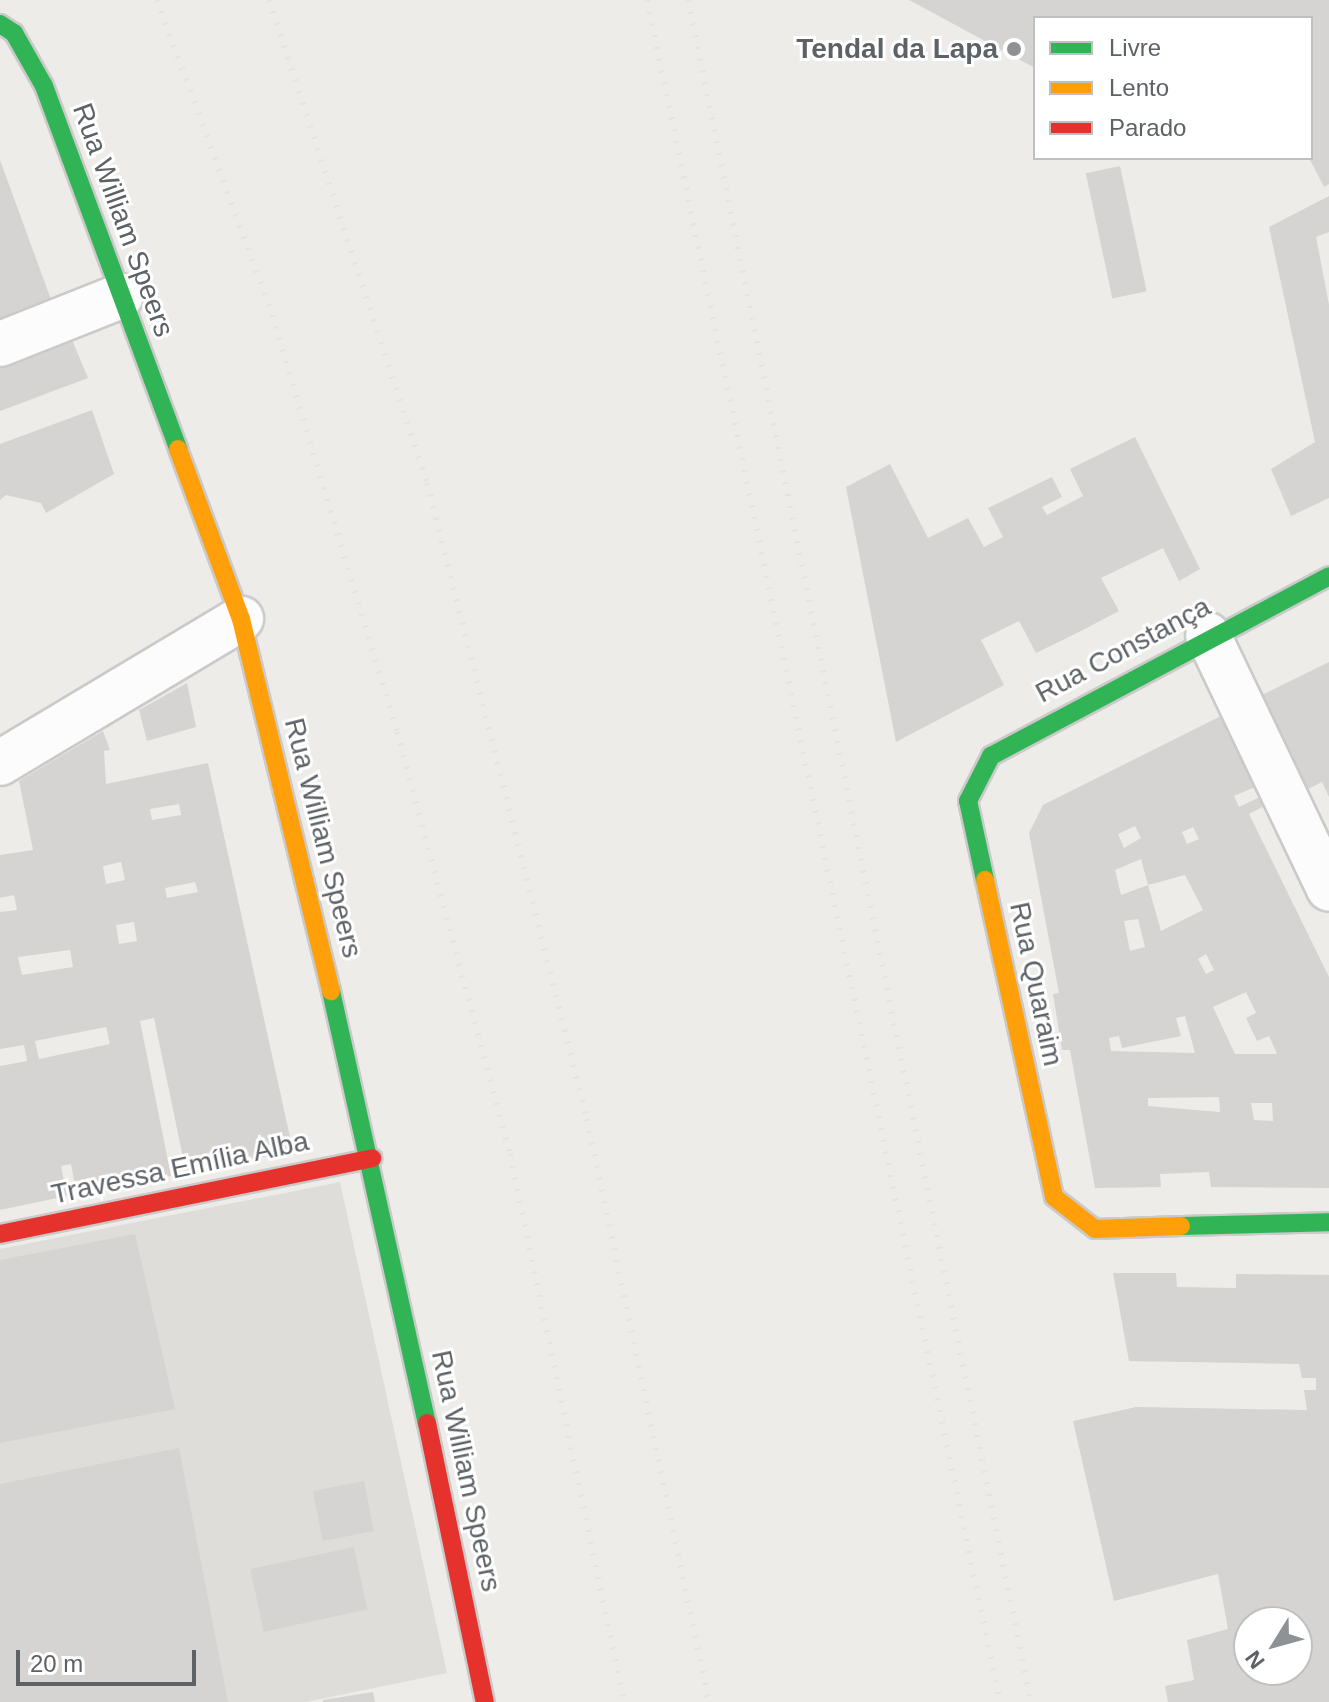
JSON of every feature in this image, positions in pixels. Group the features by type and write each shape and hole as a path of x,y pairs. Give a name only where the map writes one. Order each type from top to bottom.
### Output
{"street":[{"name":"Rua William Speers","path":"0,24 14,33 44,86 241,619 372,1158 485,1702"},
{"path":"0,344 121,296"},
{"name":"Rua Constança","path":"968,801 991,756 1208,635 1329,576"},
{"path":"0,763 241,619"},
{"path":"1208,635 1329,889"},
{"name":"Rua Quaraim","path":"968,801 1054,1197 1095,1229 1329,1222"},
{"name":"Travessa Emília Alba","path":"0,1234 372,1158"}],"shaded area":[{"path":"340,1182 447,1673 306,1702 0,1702 0,1249"}],"building":[{"name":"Tendal da Lapa","path":"909,0 1329,0 1329,184 1324,187 1310,160 1313,160 1313,16 1033,16 1033,67"},
{"path":"0,160 53,305 0,324"},
{"path":"1120,166 1147,291 1112,298 1086,173"},
{"path":"1329,196 1329,232 1316,237 1329,305 1329,498 1291,516 1271,469 1315,442 1269,227"},
{"path":"70,335 88,378 0,411 0,361"},
{"path":"92,410 114,474 46,513 41,503 6,495 0,500 0,444"},
{"path":"1135,437 1200,569 1179,581 1163,548 1101,578 1119,611 1081,631 1036,653 1019,621 981,640 1004,685 896,742 846,487 890,464 928,538 968,518 984,547 1003,537 988,508 1052,477 1062,497 1042,507 1047,515 1083,496 1070,469"},
{"path":"1329,662 1329,797 1322,782 1306,790 1260,696"},
{"path":"187,683 196,727 147,741 139,710"},
{"path":"1221,716 1255,787 1234,796 1239,807 1260,797 1264,806 1249,814 1329,977 1329,1188 1211,1187 1209,1172 1160,1174 1161,1187 1095,1188 1070,1050 1062,1050 1053,994 1059,993 1029,833 1043,805","holes":["1135,826 1141,838 1124,848 1118,834","1193,827 1199,839 1187,844 1182,832","1141,859 1148,885 1121,895 1115,870","1185,875 1203,910 1161,931 1148,885","1138,919 1145,947 1130,951 1124,921","1206,954 1214,970 1206,974 1198,959","1246,992 1256,1013 1246,1018 1257,1041 1269,1036 1277,1054 1235,1054 1213,1007","1185,1016 1195,1053 1111,1051 1109,1038 1119,1036 1122,1048 1181,1036 1176,1018","1219,1097 1220,1112 1148,1106 1148,1098","1251,1103 1272,1103 1273,1121 1254,1120"]},
{"path":"103,731 110,750 104,751 106,784 208,763 293,1151 186,1172 154,1018 140,1021 171,1176 77,1195 71,1164 61,1166 67,1196 0,1210 0,1066 27,1061 24,1045 0,1049 0,912 17,910 14,895 0,898 0,855 33,850 19,781","holes":["179,804 181,815 152,820 150,809","121,862 125,880 106,884 103,866","195,882 198,892 167,898 165,888","134,922 137,941 119,944 116,925","70,950 73,967 22,975 18,957","106,1027 110,1044 39,1059 35,1041"]},
{"path":"135,1234 175,1409 0,1443 0,1260"},
{"path":"1113,1273 1176,1273 1177,1287 1236,1288 1236,1274 1329,1275 1329,1702 1168,1702 1165,1686 1194,1680 1187,1640 1228,1629 1218,1574 1114,1601 1073,1421 1136,1407 1307,1410 1304,1390 1316,1390 1316,1378 1302,1378 1299,1364 1129,1361"},
{"path":"179,1448 228,1702 0,1702 0,1484"},
{"path":"364,1481 374,1531 323,1541 313,1491"},
{"path":"354,1547 367,1610 264,1632 250,1569"},
{"path":"373,1692 375,1702 323,1702 323,1700"}],"railway":[{"path":"157,0 272,315 397,732 510,1154 624,1702"},
{"path":"269,0 427,483 587,1119 709,1702"},
{"path":"647,0 1000,1702"},
{"path":"688,0 1031,1702"}],"traffic: fast":[{"path":"0,24 14,33 44,86 178,449"},
{"path":"985,880 968,801 991,756 1329,576"},
{"path":"331,991 427,1423"},
{"path":"1181,1226 1329,1222"}],"traffic: slow":[{"path":"178,449 241,619 331,991"},
{"path":"985,880 1054,1197 1095,1229 1181,1226"}],"traffic: jam":[{"path":"0,1234 372,1158"},
{"path":"427,1423 485,1702"}],"place":[{"name":"Tendal da Lapa","path":"1014,49"}]}
